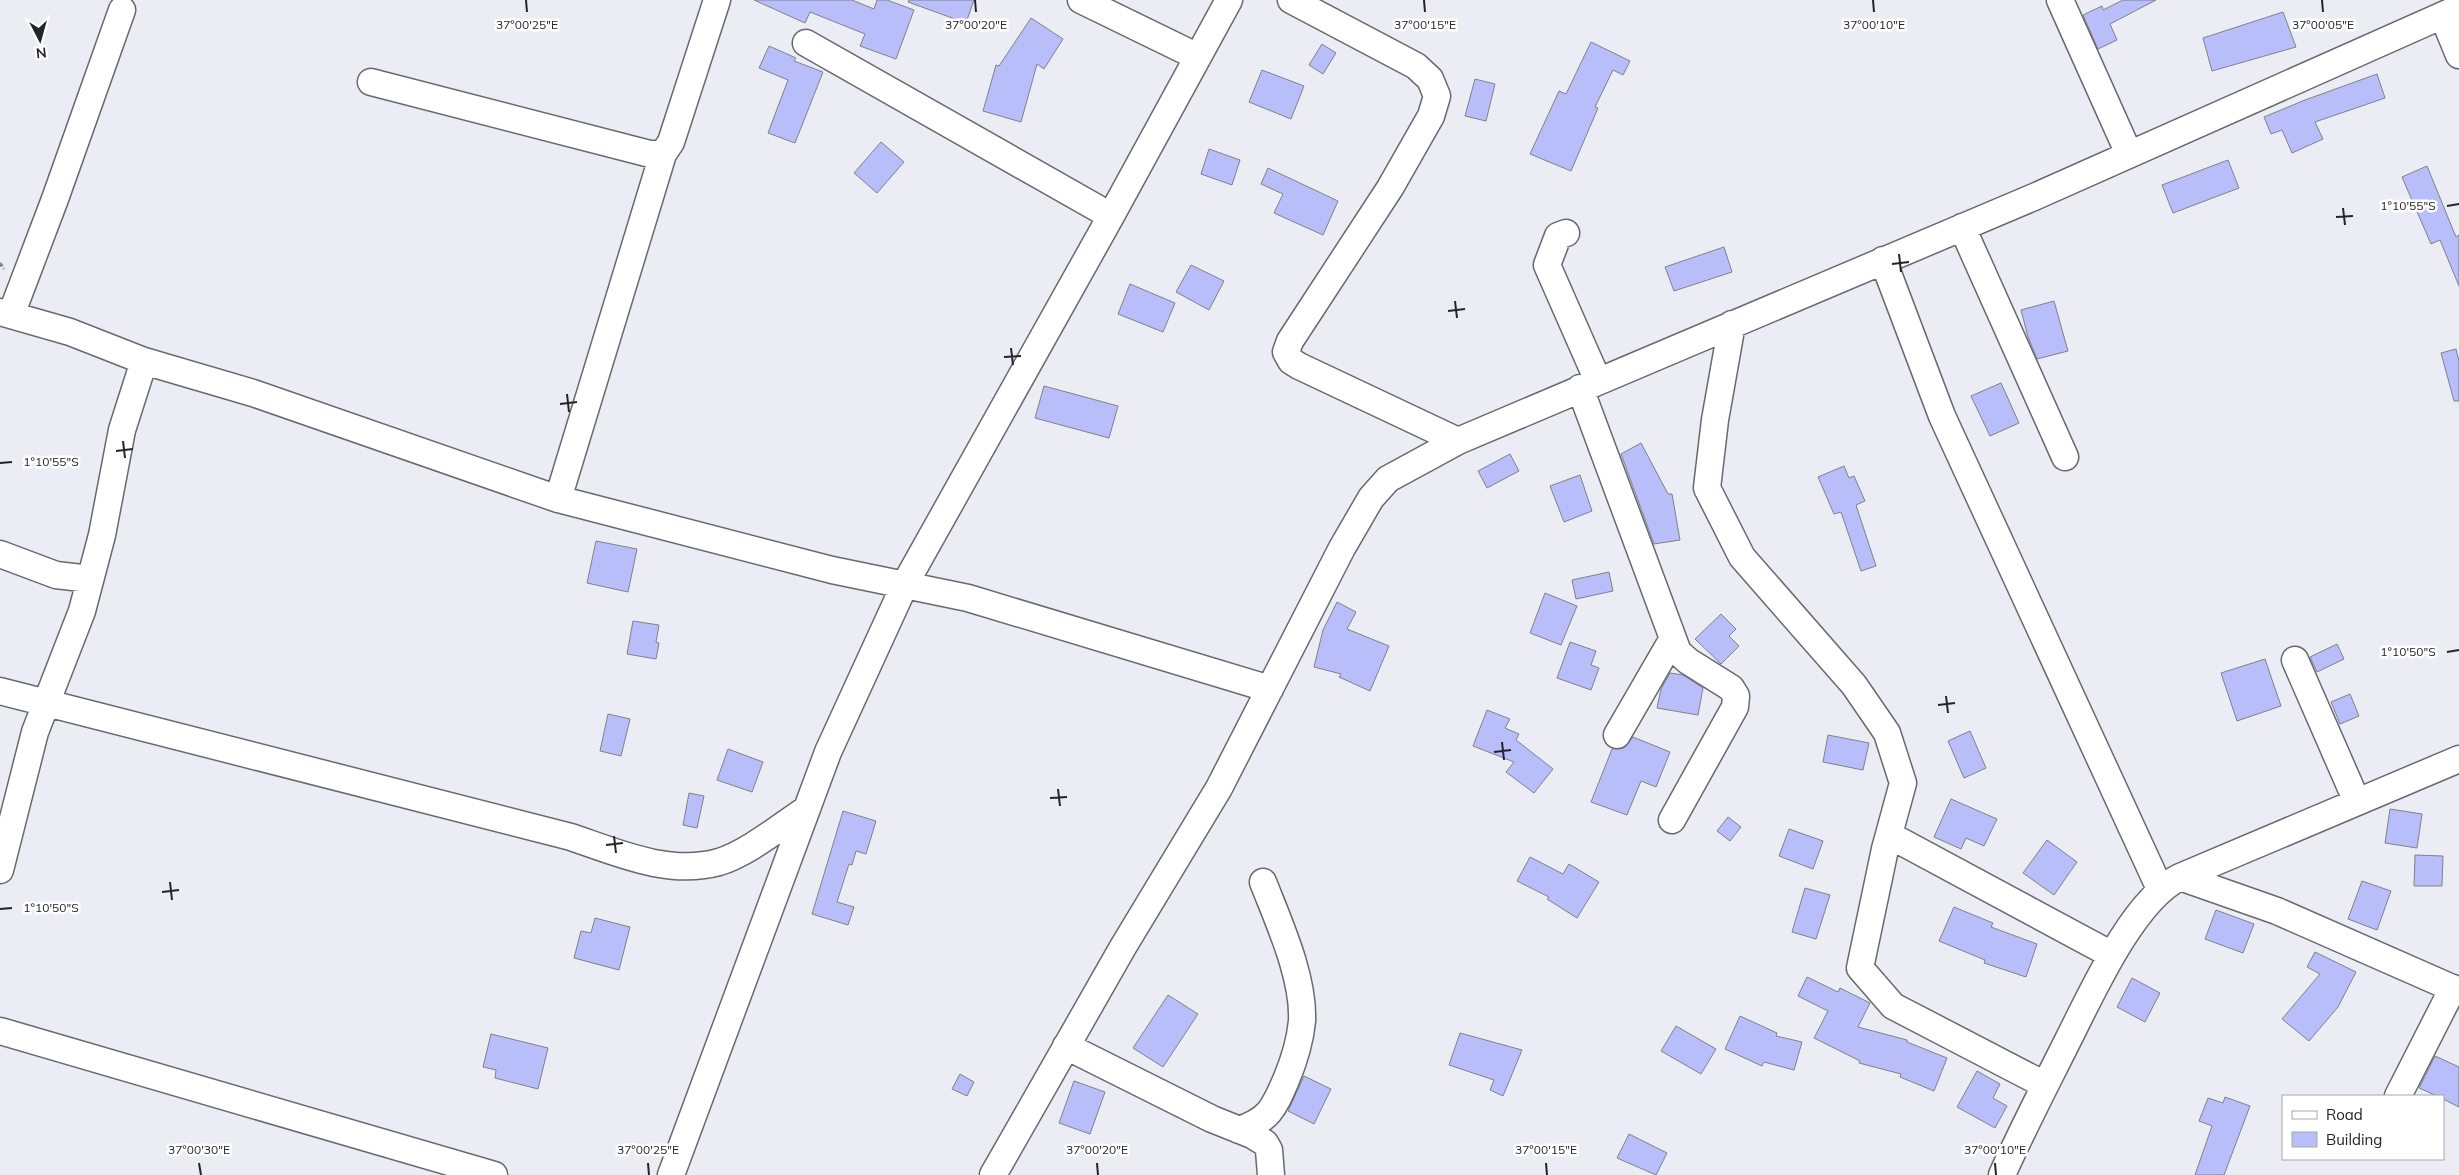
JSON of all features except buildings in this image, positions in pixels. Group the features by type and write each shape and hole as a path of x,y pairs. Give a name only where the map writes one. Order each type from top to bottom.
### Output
{"street":[{"path":"558,499 664,154 671,142 717,0"},
{"path":"1081,0 1198,57"},
{"path":"670,1175 828,752 905,584 1111,216 1229,0"},
{"path":"1291,0 1416,66 1430,79 1437,96 1431,116 1390,188 1290,340 1286,352 1291,361 1299,366 1458,441"},
{"path":"2060,0 2129,154"},
{"path":"122,10 55,199 5,313 70,332 144,361 253,393 558,499 832,570 968,598 1270,688"},
{"path":"993,1175 1066,1046 1219,788 1342,548 1371,498 1394,475 1458,441 1962,227 2451,12 2459,55"},
{"path":"806,43 1111,216"},
{"path":"372,82 650,154 664,154"},
{"path":"1962,227 2065,457"},
{"path":"1566,233 1558,236 1547,265 1589,385 1672,640 1678,652 1688,661 1731,688 1736,696 1735,707 1672,820"},
{"path":"1883,260 1942,416 2170,883 2278,912 2456,989 2399,1095"},
{"path":"1732,324 1715,420 1707,488 1742,557 1854,685 1887,733 1903,783 1889,836 1860,968 1893,1006 2045,1085"},
{"path":"0,870 34,732 72,639 90,579 102,535 122,430 144,361"},
{"path":"0,554 56,575 90,579"},
{"path":"1617,735 1672,640"},
{"path":"2295,660 2356,802"},
{"path":"0,691 571,838 629,857 667,866 696,866 720,861 754,844 807,809"},
{"path":"2002,1175 2045,1085 2112,955 2170,883 2459,759"},
{"path":"1889,836 2112,955"},
{"path":"1239,1130 1258,1124 1272,1110 1294,1062 1302,1020 1298,985 1283,934 1263,882"},
{"path":"0,1031 494,1175"},
{"path":"1066,1046 1203,1115 1265,1143 1269,1150 1271,1175"}]}
